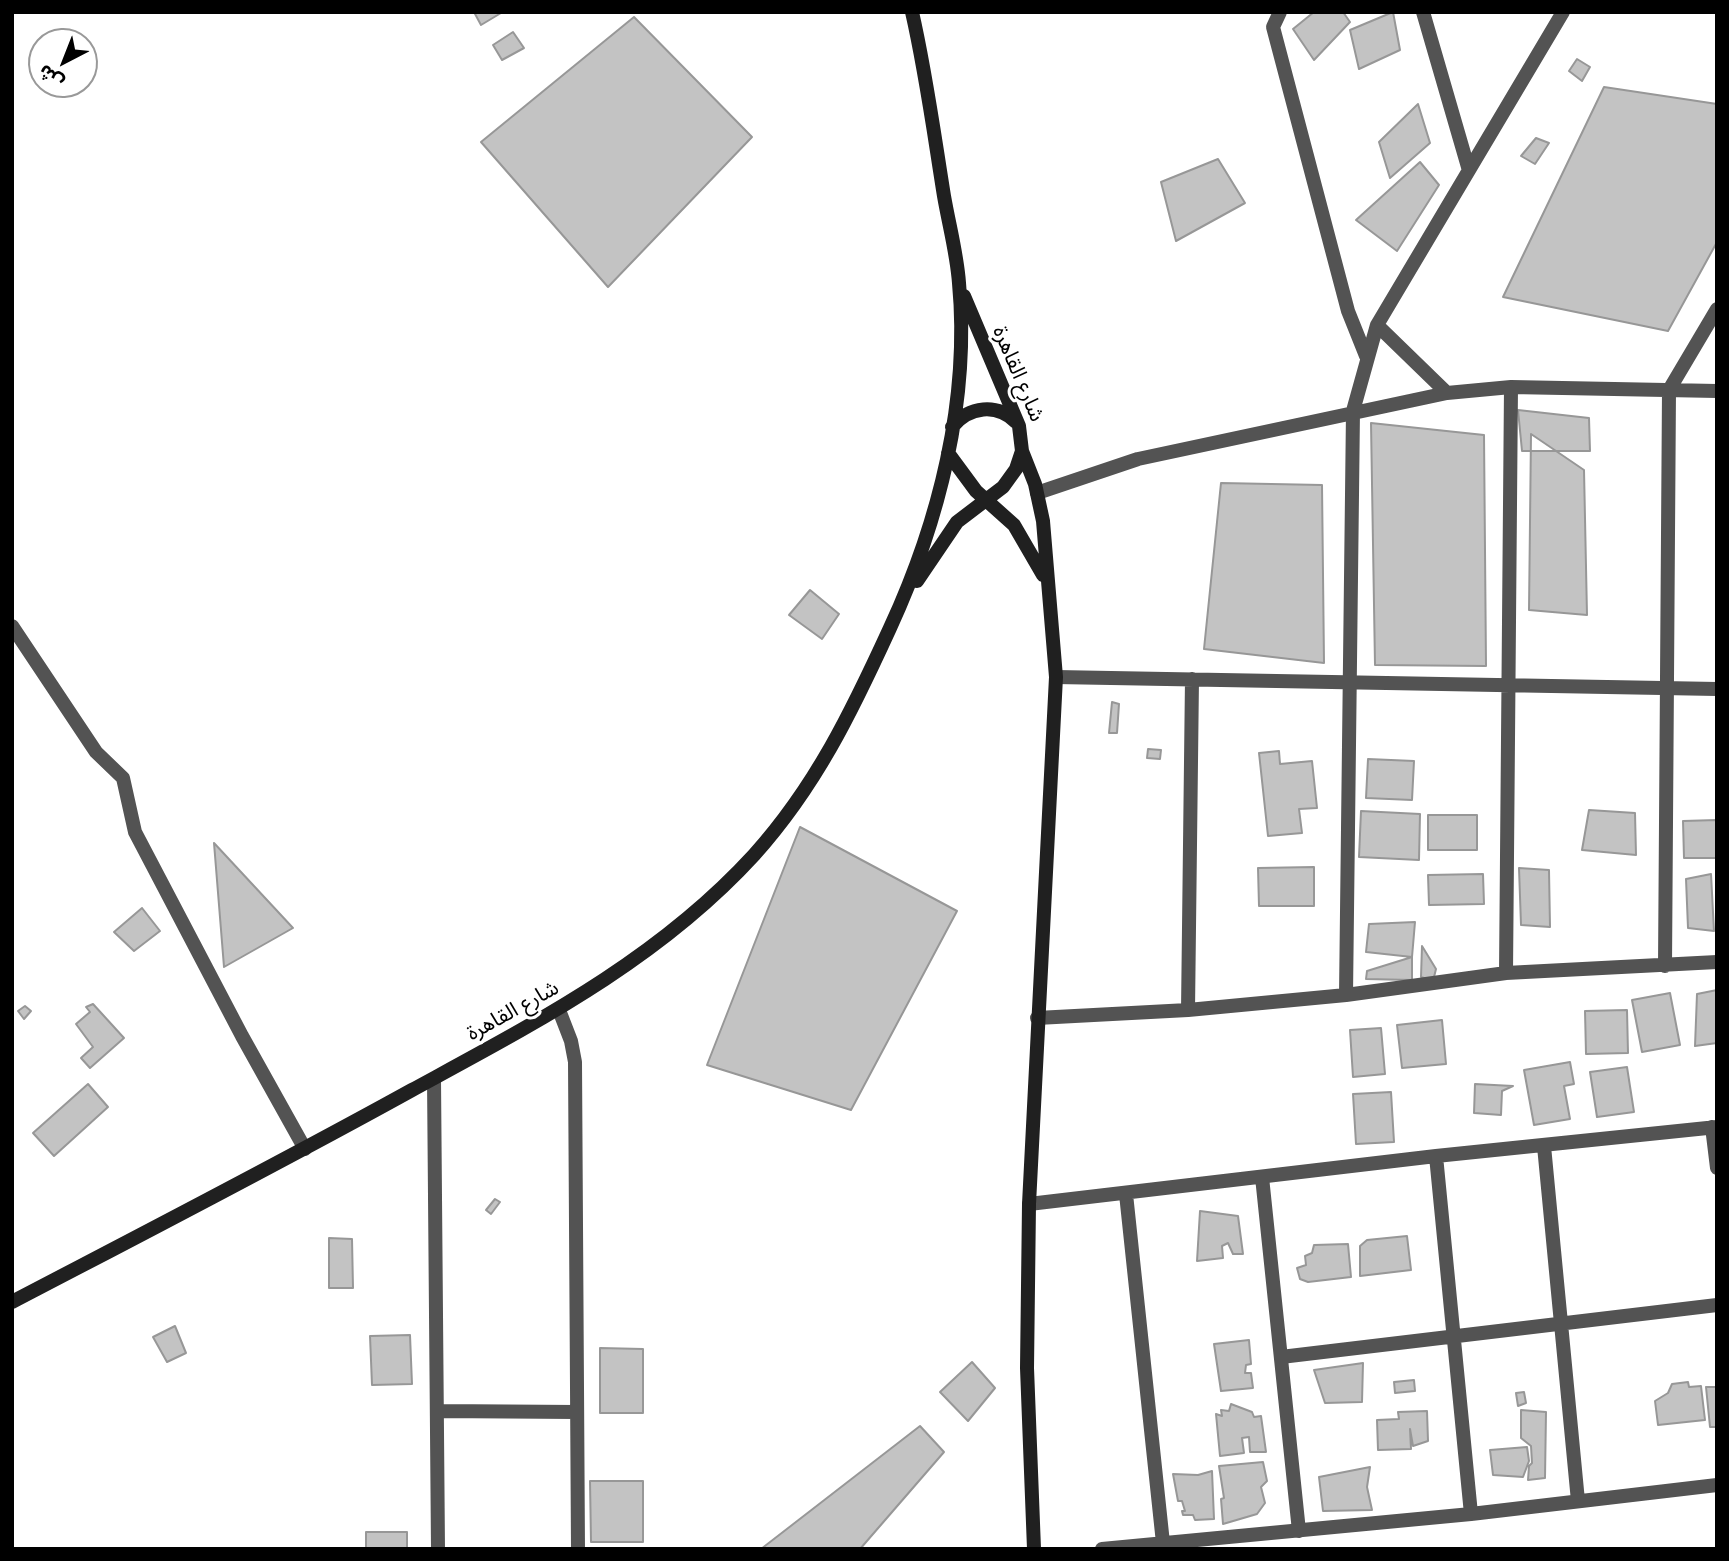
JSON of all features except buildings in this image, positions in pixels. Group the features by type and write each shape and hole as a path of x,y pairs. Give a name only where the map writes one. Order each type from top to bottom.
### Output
{"main road":[{"name":"شارع القاهرة","path":"12,1302 306,1149 559,1010 667,936 723,886 762,845 804,791 842,732 900,607 928,532 952,428 959,355 959,282 923,61 912,12"},
{"name":"شارع القاهرة","path":"900,607 950,531 966,514 987,501 1010,479 1022,451 1020,426 959,282"},
{"path":"952,428 964,415 981,409 1006,414 1020,426"},
{"path":"1022,451 1037,493 1043,521 1056,677 1029,1204 1027,1368 1034,1549"},
{"path":"948,453 961,473 1014,525 1026,541 1048,590"}],"street":[{"path":"1280,12 1273,27 1348,311 1366,356"},
{"path":"1423,12 1468,167"},
{"path":"1346,995 1353,411 1366,356 1377,325 1468,167 1563,12"},
{"path":"1665,966 1669,390 1717,309"},
{"path":"1377,325 1447,393"},
{"path":"1506,973 1511,387"},
{"path":"1037,493 1138,458 1447,393 1511,387 1717,391"},
{"path":"12,626 96,752 123,778 135,832 242,1036 306,1149"},
{"path":"1056,677 1717,689"},
{"path":"1188,1010 1192,679"},
{"path":"1037,1018 1188,1010 1346,995 1506,973 1717,962"},
{"path":"559,1010 571,1041 575,1062 578,1549"},
{"path":"434,1079 438,1549"},
{"path":"1029,1204 1436,1156 1714,1127 1717,1168"},
{"path":"1544,1146 1578,1501"},
{"path":"1436,1156 1471,1514"},
{"path":"1262,1177 1299,1531"},
{"path":"1126,1194 1163,1543"},
{"path":"1281,1357 1561,1326 1717,1305"},
{"path":"438,1411 576,1412"},
{"path":"1102,1549 1471,1514 1717,1485"}]}
